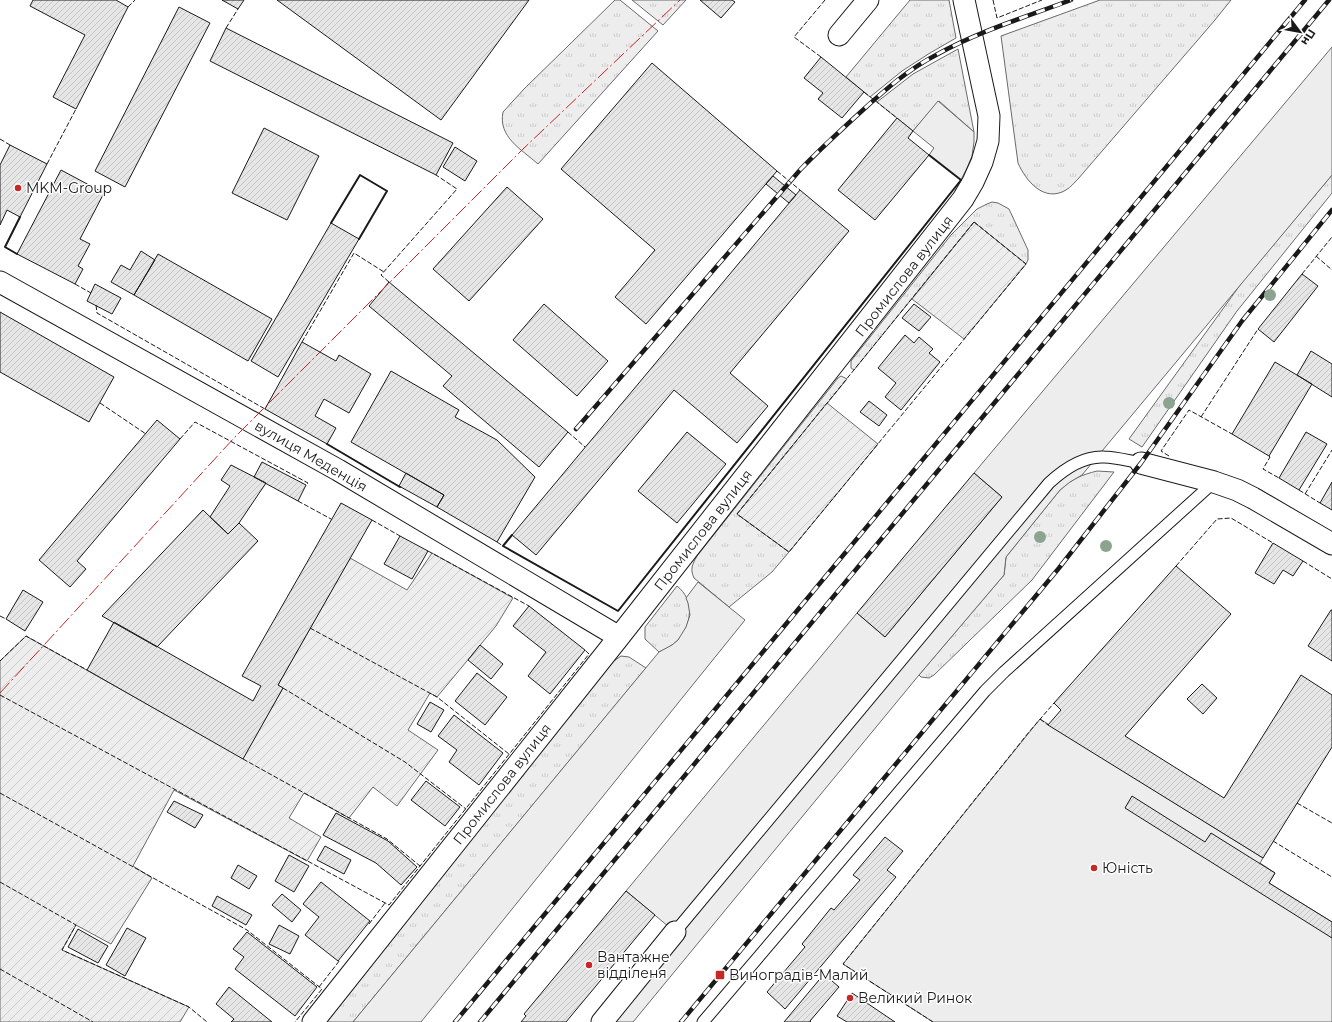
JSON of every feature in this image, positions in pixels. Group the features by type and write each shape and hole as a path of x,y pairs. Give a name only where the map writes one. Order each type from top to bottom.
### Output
{"street":[{"path":"839,35 868,0"},
{"name":"Промислова вулиця","path":"313,1022 619,637 952,215 963,199 982,162 988,141 989,116 964,0"},
{"name":"вулиця Меденція","path":"0,282 338,470 619,637"},
{"path":"1141,463 1214,482 1237,490 1332,544"},
{"path":"602,1022 675,932"}],"lane":[{"path":"675,932 1049,483 1066,469 1087,459 1106,457 1141,463"},
{"path":"703,1022 990,686 1214,482"}],"green space":[{"path":"615,0 620,0 658,31 538,164 518,148 507,135 502,121 503,112 524,89"},
{"path":"632,0 686,0 663,25"},
{"path":"910,0 949,0 956,38 902,71 870,97 846,77"},
{"path":"1100,0 1231,0 1078,179 1066,190 1050,194 1043,192 1031,183 1021,170 1018,163 1001,36"},
{"path":"958,49 974,132 939,101 913,131 877,102 913,74"},
{"path":"1332,175 1332,193 1237,311 1142,447 1129,439 1243,281"},
{"path":"992,202 998,203 1009,209 1028,250 1028,260 1026,264 974,222 854,370 851,368 851,361 951,235 977,209"},
{"path":"974,222 1026,264 964,339 912,299"},
{"path":"841,376 847,379 737,514 789,552 772,572 729,607 694,578 692,567 694,562 697,556"},
{"path":"827,403 878,444 789,552 737,514"},
{"path":"1097,471 1114,472 1032,580 934,675 929,678 921,677 919,675 1004,575 1006,557 1060,490 1077,478"},
{"path":"432,553 513,598 496,626 437,697 430,693 408,730 438,750 397,806 373,787 349,818 304,793 289,818 321,837 307,861 174,790 133,866 152,878 111,944 76,925 62,950 189,1007 180,1022 0,1022 0,661 26,636 243,758 283,688 278,685 350,558 407,590"},
{"path":"677,586 687,598 690,612 689,620 683,634 678,640 674,644 659,652 645,639 645,627"},
{"path":"621,656 629,657 646,668 353,1022 327,1022 611,663"}],"shaded area":[{"path":"1332,47 1332,175 1082,475 1060,490 1006,557 1004,575 919,675 633,1022 602,1022 675,932 626,891 857,613 885,637 1002,497 974,473"},
{"path":"938,101 974,132 972,156 961,180 929,155 934,148 913,131"},
{"path":"698,582 745,620 421,1022 353,1022 659,652 678,640 686,627 690,615 686,598"},
{"name":"Юність","path":"1040,719 1263,858 1260,863 1275,873 1269,883 1332,922 1332,1022 933,1022 843,964"}],"building":[{"path":"33,0 116,0 128,7 76,109 53,97 85,35 30,6"},
{"path":"222,0 244,0 238,9"},
{"path":"277,0 529,0 441,120"},
{"path":"700,0 732,0 735,2 721,18"},
{"path":"179,7 210,23 125,187 95,171"},
{"path":"226,28 453,143 436,175 210,61"},
{"path":"821,57 864,92 842,118 818,99 823,93 804,78"},
{"path":"652,63 777,171 646,324 615,297 655,250 561,169"},
{"path":"897,118 913,131 908,138 929,155 875,220 838,190"},
{"path":"264,128 319,156 287,220 232,193"},
{"name":"MKM-Group","path":"10,145 47,164 20,217 7,210 0,225 0,165"},
{"path":"455,147 477,161 465,181 443,167"},
{"path":"61,170 104,193 80,239 90,244 78,266 83,269 75,284 17,254"},
{"path":"773,176 796,195 789,203 766,184"},
{"path":"507,187 543,219 469,301 433,269"},
{"path":"800,190 849,231 730,373 768,406 737,443 674,390 536,555 512,535"},
{"path":"331,223 359,239 278,377 251,361"},
{"path":"141,251 155,260 134,295 111,282 121,265 130,270"},
{"path":"158,254 272,319 248,361 134,295"},
{"path":"1302,274 1318,286 1274,342 1258,329"},
{"path":"389,282 568,432 539,467 443,386 452,376 369,306"},
{"path":"95,284 121,298 112,314 87,301"},
{"path":"544,304 608,361 577,396 513,340"},
{"path":"914,304 931,317 919,331 902,318"},
{"path":"0,312 114,377 89,422 0,372"},
{"path":"905,335 914,343 919,337 933,349 929,353 940,362 901,410 885,397 896,383 878,368"},
{"path":"302,342 336,361 339,355 371,374 349,413 324,399 315,416 336,428 327,444 265,409"},
{"path":"1311,351 1332,364 1332,397 1297,375"},
{"path":"1275,362 1312,384 1269,456 1232,434"},
{"path":"391,371 459,410 455,417 497,440 535,477 497,542 437,507 444,495 351,442"},
{"path":"869,401 887,415 879,426 860,412"},
{"path":"157,420 180,439 77,561 86,569 70,587 39,560"},
{"path":"687,432 726,464 677,523 638,491"},
{"path":"1306,432 1327,444 1299,490 1279,478"},
{"path":"262,462 306,485 298,501 254,477"},
{"path":"231,465 266,483 239,523 228,534 210,517 230,486 221,480"},
{"path":"406,473 444,495 437,507 399,486"},
{"path":"974,473 1002,497 885,637 857,613"},
{"path":"1332,482 1332,510 1320,503"},
{"path":"341,503 372,520 278,685 283,688 243,759 87,670 114,622 253,701 261,686 242,676"},
{"path":"203,510 228,534 239,523 258,541 157,647 102,616"},
{"path":"400,536 428,551 412,579 384,564"},
{"path":"1273,543 1303,561 1293,576 1283,570 1274,584 1255,573"},
{"path":"1176,566 1231,614 1125,736 1224,798 1301,675 1332,695 1332,747 1263,858 1048,725 1061,710 1054,703"},
{"path":"23,590 43,602 25,631 6,619"},
{"path":"529,606 585,650 550,694 528,676 546,652 513,626"},
{"path":"1332,610 1332,661 1308,646"},
{"path":"480,645 503,664 491,679 468,660"},
{"path":"477,673 507,697 485,725 455,701"},
{"path":"1202,684 1217,698 1203,714 1187,699"},
{"path":"430,702 444,710 431,732 417,724"},
{"path":"454,715 503,753 479,785 449,762 457,750 438,736"},
{"path":"426,781 460,807 445,826 411,800"},
{"path":"1132,796 1205,842 1211,833 1275,873 1269,883 1332,922 1332,938 1125,808"},
{"path":"174,801 203,815 195,828 167,812"},
{"path":"336,813 388,841 417,867 401,885 376,863 323,835"},
{"path":"885,837 903,851 887,870 896,877 785,1009 767,992 805,947 802,944 831,908 834,910 860,880 853,875"},
{"path":"325,846 351,860 344,874 317,860"},
{"path":"289,855 309,866 294,892 275,881"},
{"path":"238,865 257,876 249,889 231,878"},
{"path":"321,882 370,921 338,961 305,935 319,917 303,904"},
{"name":"Вантажне відділеня","path":"626,891 655,915 566,1022 521,1022 526,1016 524,1014"},
{"path":"282,894 301,910 292,922 272,905"},
{"path":"217,896 252,915 246,925 212,906"},
{"path":"279,925 299,936 290,954 269,944"},
{"path":"127,928 146,938 125,976 106,965"},
{"path":"78,929 108,946 98,963 68,947"},
{"path":"247,932 317,987 295,1016 235,969 244,957 233,949"},
{"path":"824,974 839,987 810,1021 811,1022 784,1022"},
{"path":"229,987 272,1022 231,1022 234,1019 216,1004"},
{"path":"852,993 895,1022 847,1022 837,1016"}],"railway":[{"path":"576,429 800,170 831,139 881,94 916,67 952,46 1071,0"},
{"path":"455,1022 1305,0"},
{"path":"480,1022 1329,0"},
{"path":"681,1022 1059,568 1141,463 1242,321 1332,210"}],"fence":[{"path":"128,7 135,0"},
{"path":"821,57 794,37 825,0"},
{"path":"993,0 997,18 1042,0"},
{"path":"226,28 238,9"},
{"path":"864,92 897,118"},
{"path":"47,164 76,109"},
{"path":"0,139 10,145"},
{"path":"777,171 800,190"},
{"path":"389,282 381,275 457,189 436,175"},
{"path":"974,222 1026,264 789,552 737,514 974,222"},
{"path":"1302,274 1332,237"},
{"path":"302,342 354,253 384,272"},
{"path":"1316,256 1332,270"},
{"path":"75,284 91,293"},
{"path":"96,305 97,313 265,409"},
{"path":"1201,417 1258,329"},
{"path":"100,403 146,434"},
{"path":"1169,456 1161,451 1189,410 1232,434"},
{"path":"180,439 195,422 308,483 306,485"},
{"path":"568,432 585,447"},
{"path":"1305,494 1332,450"},
{"path":"1269,456 1270,457 1263,469 1279,478"},
{"path":"1299,490 1320,503"},
{"path":"298,501 331,519"},
{"path":"1176,566 1217,519 1231,518 1273,543"},
{"path":"372,520 400,536"},
{"path":"497,542 503,546"},
{"path":"428,551 529,606"},
{"path":"1303,561 1332,579"},
{"path":"0,616 6,619"},
{"path":"310,628 437,697 509,754"},
{"path":"0,661 26,636 87,670"},
{"path":"0,695 389,905 589,654 585,650"},
{"path":"283,688 405,762 466,809"},
{"path":"933,1022 843,964 1029,732 1054,703"},
{"path":"1040,719 1048,725"},
{"path":"243,759 387,839 420,866"},
{"path":"0,793 247,930 322,989 295,1022"},
{"path":"1297,803 1332,823"},
{"path":"1273,841 1332,877"},
{"path":"0,882 76,925 62,950 189,1007 207,1022"},
{"path":"369,924 385,903"},
{"path":"319,987 340,960"},
{"path":"0,969 93,1022"}],"wall":[{"path":"512,535 503,546 618,611 961,180 929,155"},
{"path":"331,223 360,175 387,191 359,239"},
{"path":"17,254 5,247 20,217"},
{"path":"327,444 400,487"}],"power":[{"path":"0,693 234,438 523,149 680,0"}],"place":[{"name":"MKM-Group","path":"18,188"},
{"name":"Юність","path":"1094,868"},
{"name":"Вантажне відділеня","path":"589,965"},
{"name":"Виноградів-Малий","path":"720,975"},
{"name":"Великий Ринок","path":"850,998"}]}
